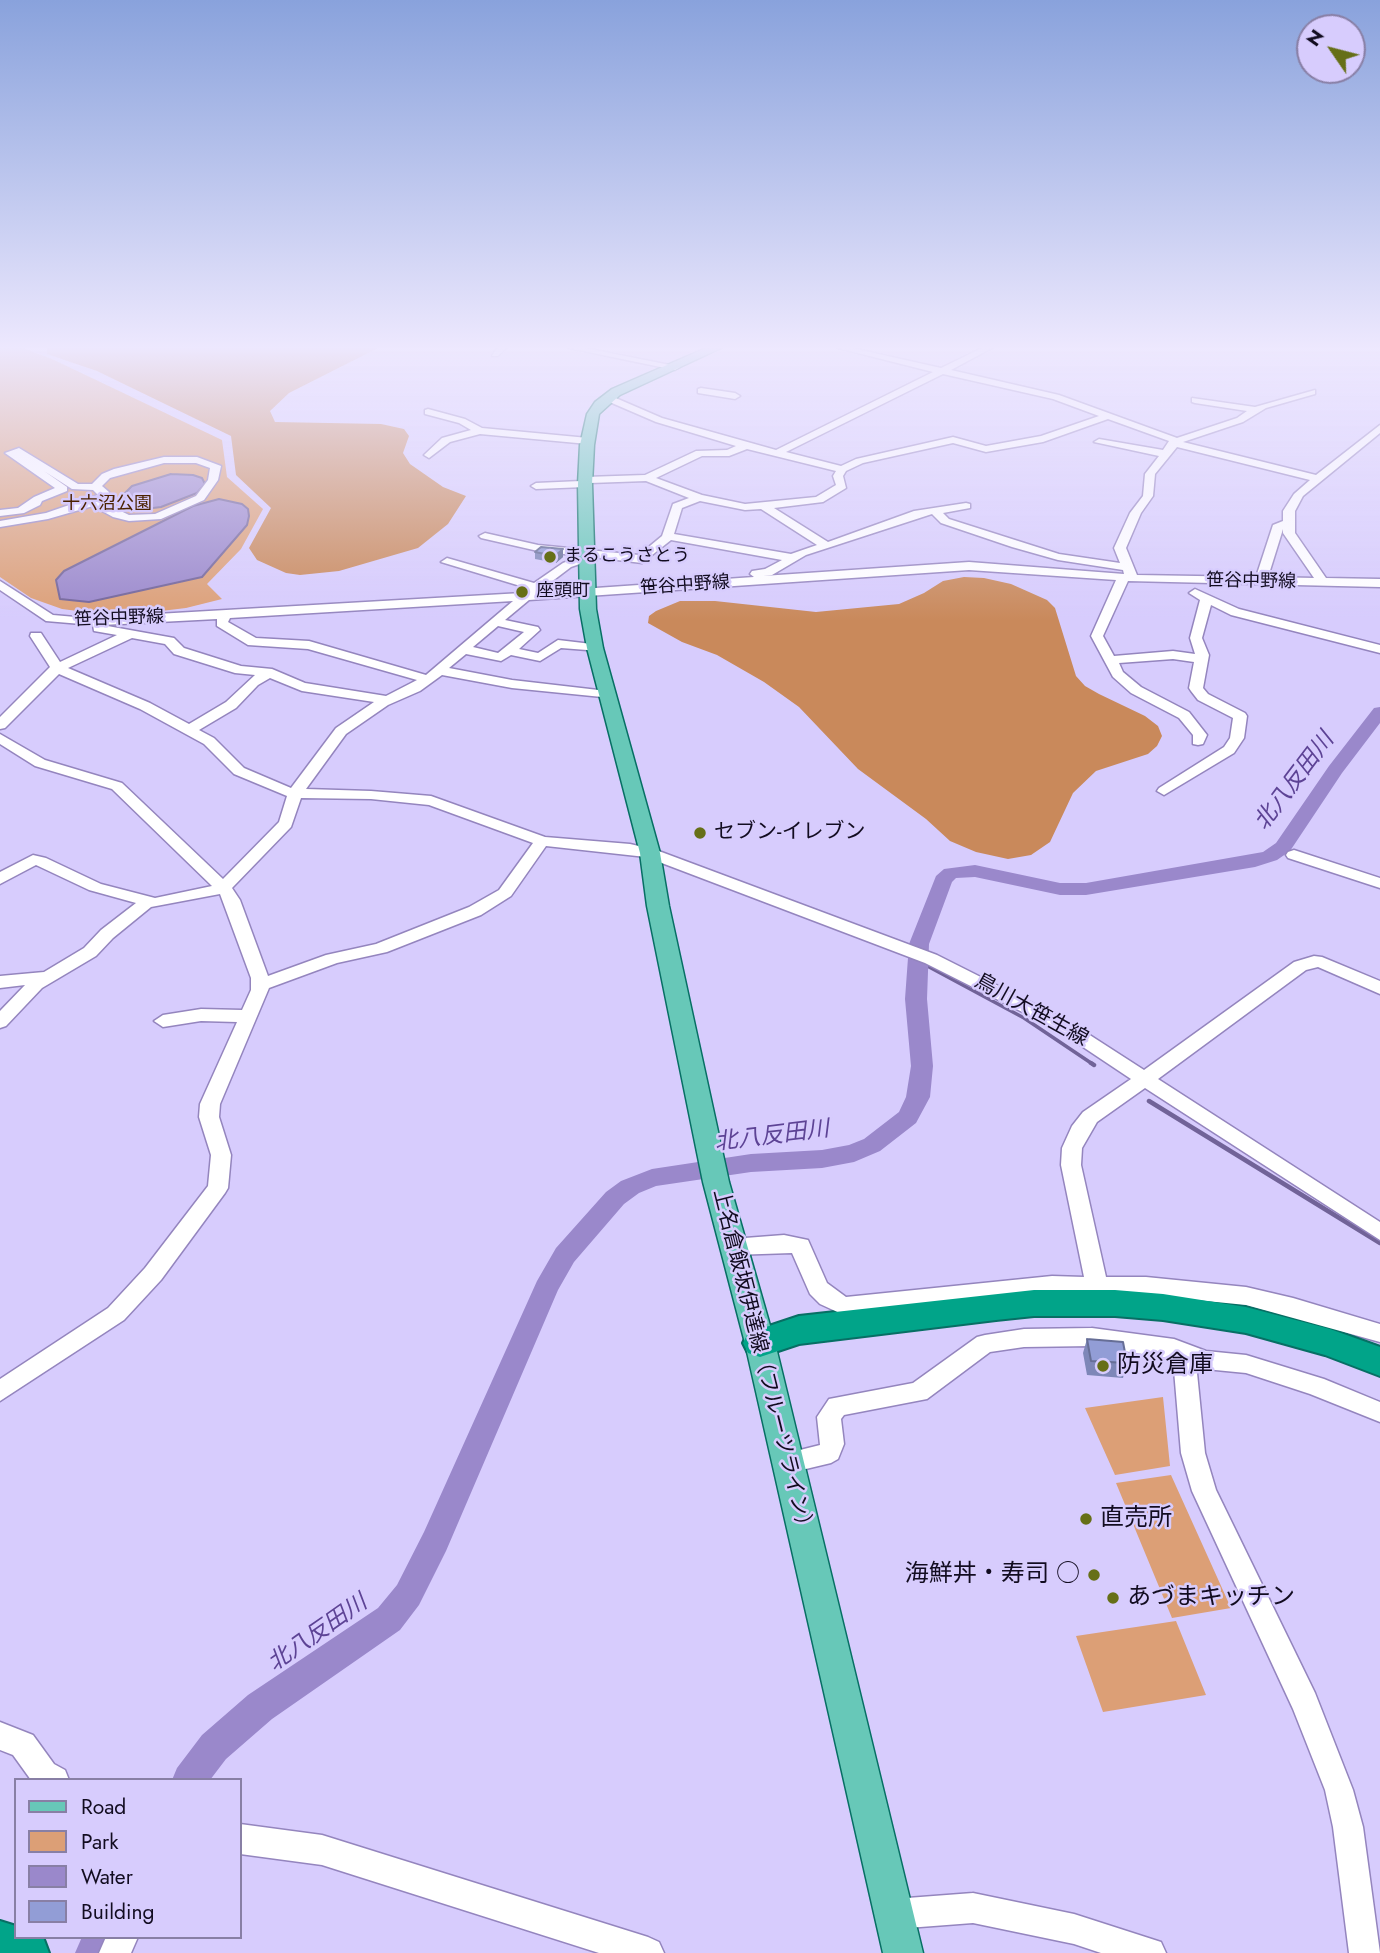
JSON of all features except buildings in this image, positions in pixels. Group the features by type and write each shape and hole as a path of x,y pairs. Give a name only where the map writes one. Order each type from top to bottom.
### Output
{"highway":[{"path":"760,1343 799,1330 996,1307 1034,1303 1115,1303 1163,1307 1246,1320 1330,1343 1380,1362"},
{"path":"760,1343 808,1347 1007,1321 1062,1318 1138,1320 1238,1334 1287,1346 1380,1379"},
{"path":"0,1944 26,1953"}],"main road":[{"name":"上名倉飯坂伊達線（フルーツライン）","path":"588,441 587,592 595,648 650,853 658,906 713,1169 789,1462 903,1953"}],"street":[{"path":"429,455 446,439"},
{"path":"570,439 588,441"},
{"path":"726,439 842,469"},
{"path":"777,453 805,439"},
{"path":"647,478 699,498 745,507 764,506 819,500 842,486 838,476 842,469 860,461 953,440 986,449 1042,439"},
{"path":"1118,439 1126,442 1124,446"},
{"path":"1166,439 1318,479"},
{"path":"1183,439 1174,442 1150,474 1147,496 1120,548 1128,574 1097,636 1118,674 1136,690 1184,715 1200,735 1198,741"},
{"path":"1323,583 1296,545 1288,524 1289,511 1296,497 1366,439"},
{"path":"1099,442 1166,454"},
{"path":"0,443 15,452"},
{"path":"536,486 647,478 701,453 729,453 746,445"},
{"path":"0,524 38,518 94,502 104,494 103,490 95,487 76,488 19,451 10,453 64,489 38,499 36,503 20,511 10,514 2,510"},
{"path":"94,502 117,515 129,518 157,517 200,498 213,480 216,466 188,459 156,461 108,475 95,487"},
{"path":"485,536 587,556 642,559 668,536 677,506 699,498"},
{"path":"764,506 827,546"},
{"path":"732,583 731,577 768,572 792,558 918,513 966,506"},
{"path":"936,512 945,521 1016,545 1128,574"},
{"path":"1260,582 1279,525 1288,524"},
{"path":"668,536 792,558"},
{"path":"0,879 29,860 40,861 95,887 159,903 224,888 251,857 286,824 295,793 341,730 386,700 415,688 536,587 567,565 587,556"},
{"path":"447,562 536,587"},
{"name":"笹谷中野線","path":"0,585 50,618 89,622 969,566 1128,574 1167,579 1380,583"},
{"path":"1167,579 1235,612 1380,649"},
{"path":"1164,791 1210,764 1214,757 1229,750 1237,738 1240,716 1198,693 1195,683 1201,659 1201,646 1196,638 1206,599"},
{"path":"226,614 221,623 253,642 309,645 364,663 433,675 607,695"},
{"path":"0,725 57,668 130,635 161,617"},
{"path":"89,622 95,627 169,641 180,651 240,670 269,673 322,692 386,700"},
{"path":"462,649 501,657 534,630 495,622"},
{"path":"36,636 57,668"},
{"path":"508,651 540,657 558,644 595,648"},
{"path":"1109,660 1173,655 1201,659"},
{"name":"鳥川大笹生線","path":"57,668 145,706 209,741 239,771 295,793 371,795 431,801 542,841 650,853 906,948 1062,1025 1380,1231"},
{"path":"189,730 231,705 253,682 269,673"},
{"path":"0,738 40,762 117,786 224,888 232,900 260,978 249,1016 210,1104 209,1117 221,1156 221,1173 218,1188 205,1209 153,1274 116,1314 0,1391"},
{"path":"260,985 332,959 381,948 496,900 511,887 542,841"},
{"path":"1294,855 1380,883"},
{"path":"0,1022 26,992 90,952 107,934 149,901"},
{"path":"1097,1285 1071,1165 1072,1148 1079,1131 1090,1117 1307,963 1329,965 1380,988"},
{"path":"0,982 47,977"},
{"path":"163,1021 201,1015 249,1016"},
{"path":"732,1247 784,1243 800,1246 818,1287 828,1298 844,1306 1004,1289 1146,1286 1246,1296 1380,1333"},
{"path":"789,1462 822,1456 829,1452 832,1444 829,1418 836,1406 919,1392 985,1344 1024,1338 1092,1337 1174,1348 1205,1360 1246,1364 1279,1374 1380,1412"},
{"path":"1205,1360 1194,1362 1185,1370 1193,1453 1204,1491 1305,1703 1331,1768 1348,1827 1365,1953"},
{"path":"0,1736 23,1745 44,1774 51,1778"},
{"path":"242,1839 322,1850 648,1953"},
{"path":"894,1914 973,1908 1074,1929 1150,1953"}],"green space":[{"name":"十六沼公園","path":"0,439 220,439 227,477 263,509 241,549 207,584 222,599 186,608 136,614 101,614 62,609 31,598 0,577"},
{"path":"1163,1397 1170,1466 1115,1475 1085,1408"},
{"path":"1171,1475 1231,1608 1172,1618 1116,1483"},
{"path":"1176,1621 1206,1695 1103,1712 1076,1636"}],"shaded area":[{"path":"231,439 408,439 403,453 410,464 443,487 466,496 448,524 418,548 339,571 300,575 286,573 257,560 249,548 271,508 236,475"},
{"path":"964,577 1011,584 1047,600 1055,608 1076,676 1085,686 1145,716 1158,726 1162,736 1157,746 1148,754 1096,771 1073,793 1050,842 1031,855 1008,859 976,852 950,841 926,819 858,769 799,707 764,682 717,655 682,642 648,623 649,616 656,611 680,601 715,601 816,612 899,604 943,581"}],"water":[{"path":"171,474 193,475 202,478 205,484 197,493 161,507 145,509 122,505 121,497 132,486"},
{"path":"219,499 242,504 248,509 249,516 247,525 202,577 89,602 60,599 56,580 64,571 193,506"}],"waterway":[{"name":"北八反田川","path":"191,1778 214,1747 260,1707 389,1619 408,1595 435,1541 546,1288 565,1255 615,1198 630,1187 652,1178 751,1163 822,1159 854,1153 872,1145 908,1117 918,1097 922,1066 916,999 919,944 943,880 951,873 975,871 1060,889 1086,889 1255,861 1270,856 1283,847 1335,770 1380,712"},
{"path":"918,961 1024,1018 1094,1065 1091,1063"},
{"path":"1149,1101 1380,1243"},
{"name":"北八反田川","path":"94,1953 101,1939"}],"place":[{"name":"まるこうさとう","path":"550,557"},
{"name":"座頭町","path":"522,592"},
{"name":"セブン-イレブン","path":"700,833"},
{"name":"防災倉庫","path":"1103,1366"},
{"name":"直売所","path":"1086,1519"},
{"name":"海鮮丼・寿司 ○","path":"1094,1575"},
{"name":"あづまキッチン","path":"1113,1598"}]}
